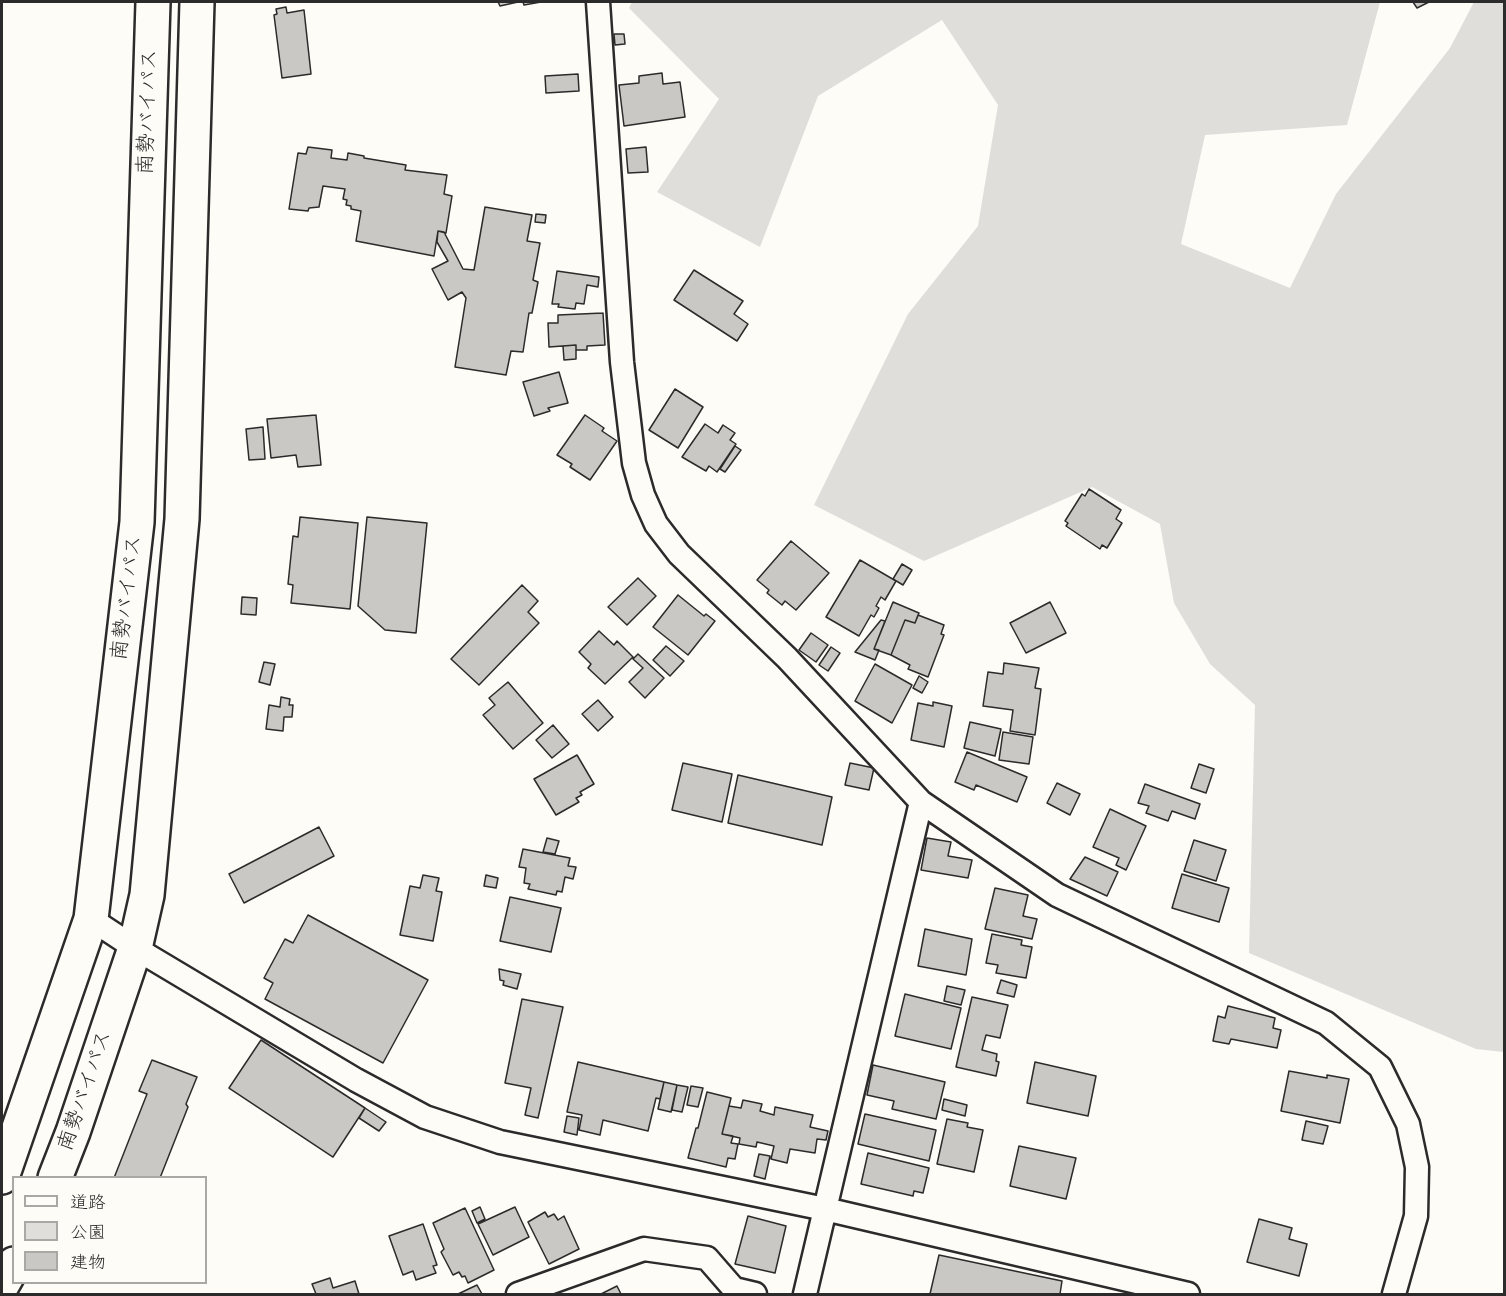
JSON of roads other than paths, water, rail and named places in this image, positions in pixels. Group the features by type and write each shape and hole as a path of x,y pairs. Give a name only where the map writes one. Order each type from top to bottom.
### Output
{"highway":[{"name":"南勢バイパス","path":"2,1177 91,919 137,522 153,2"},
{"name":"南勢バイパス","path":"56,1176 73,1132 135,948 147,895 182,519 197,2"},
{"path":"2,1285 12,1268"}],"street":[{"path":"598,2 622,362 634,463 643,495 656,524 680,554 787,658 921,802 1056,895 1326,1023 1380,1067 1408,1124 1417,1167 1416,1216 1394,1294"},
{"path":"805,1294 921,802"},
{"path":"91,919 135,948 356,1080 425,1117 500,1142 825,1209 1188,1294"},
{"path":"518,1294 644,1249 707,1258 734,1289 755,1294"}]}
